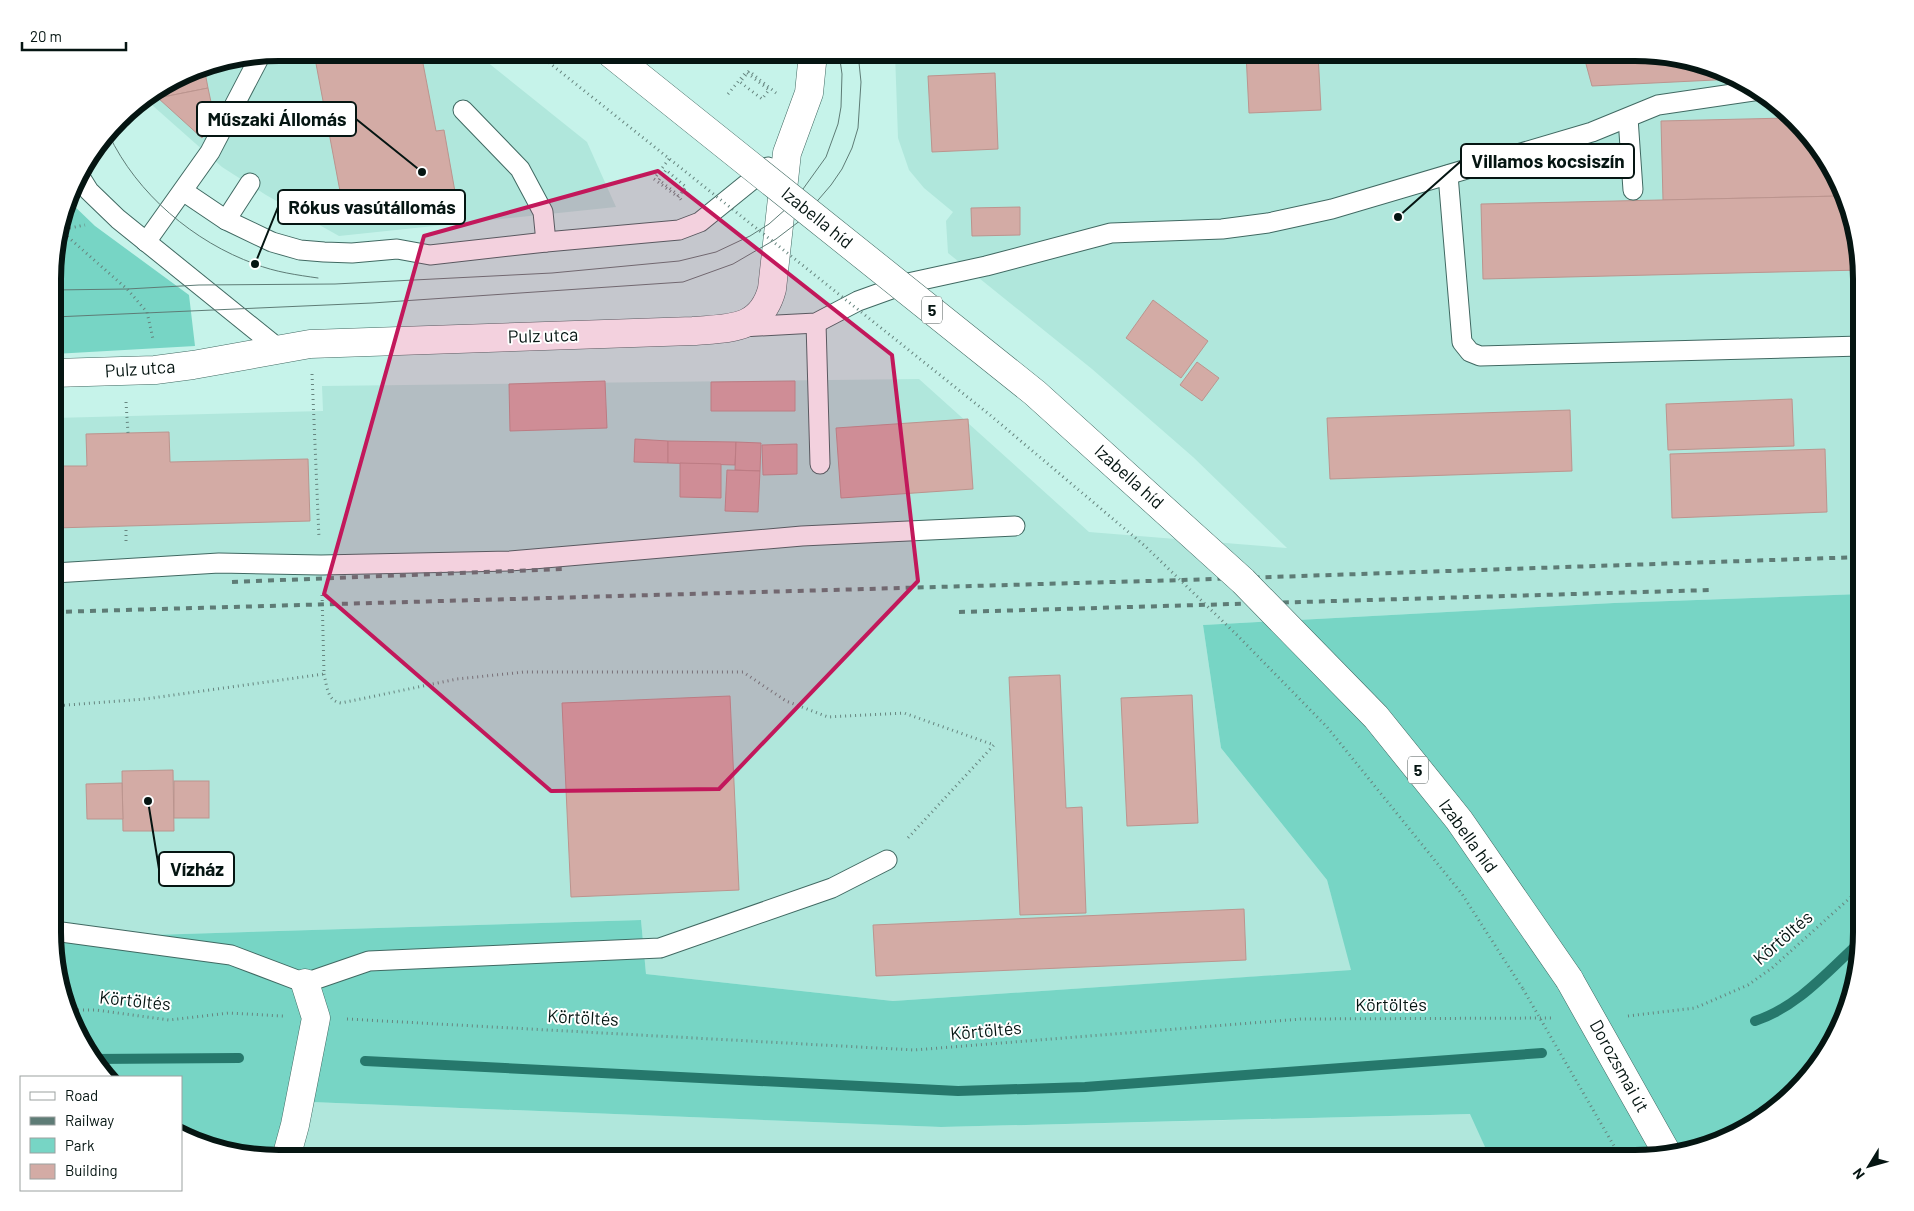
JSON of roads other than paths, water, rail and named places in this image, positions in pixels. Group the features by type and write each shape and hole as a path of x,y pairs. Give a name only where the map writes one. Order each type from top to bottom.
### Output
{"main road":[{"name":"Izabella híd","path":"621,61 1035,393 1243,581 1376,717 1459,820 1569,979"},
{"name":"Pulz utca","path":"61,373 155,370 310,344 693,331 737,327 757,317 769,299 787,153 809,94 812,61"},
{"name":"Dorozsmai út","path":"1569,979 1664,1148"},
{"path":"288,1150 295,1125 316,1018 305,983"}],"lane":[{"path":"146,242 210,152 257,63"},
{"path":"737,327 816,323 858,300 908,283 986,266 1111,233 1222,229 1268,223 1332,209 1592,132 1658,104 1747,92"},
{"path":"463,110 520,169 542,212 546,242"},
{"path":"1628,118 1633,190"},
{"path":"182,191 226,220 272,242 300,250 352,253 396,249 430,255 679,230 700,222 787,153"},
{"path":"1448,175 1462,342 1470,352 1480,356 1853,346"},
{"path":"84,183 118,220 279,349"},
{"path":"226,220 250,183"},
{"path":"816,323 820,464"},
{"path":"61,573 220,563 321,565 510,561 802,536 1015,526"},
{"path":"61,932 231,955 305,983 369,961 660,948 832,888 887,860"}],"waterway":[{"path":"1755,1021 1771,1015 1799,997 1852,950"},
{"path":"365,1061 958,1091 1085,1087 1542,1053"},
{"path":"102,1059 239,1058"}],"tram line":[{"path":"61,290 199,285 335,284 552,273 679,261 716,252 750,236 769,224 787,208 826,157 838,124 841,107 842,74 840,61"},
{"path":"61,317 372,303 683,282 733,264 776,239 801,220 831,185 842,169 852,148 858,128 861,82 859,61"},
{"path":"111,139 121,157 151,196 189,229 232,255 255,264 278,271 318,278"}],"railway":[{"path":"61,612 1183,580 1853,557"},
{"path":"232,582 562,569"},
{"path":"959,612 1711,590"}],"place":[{"name":"Műszaki Állomás","path":"422,172"},
{"name":"Villamos kocsiszín","path":"1398,217"},
{"name":"Rókus vasútállomás","path":"255,264"},
{"name":"Vízház","path":"148,801"}]}
